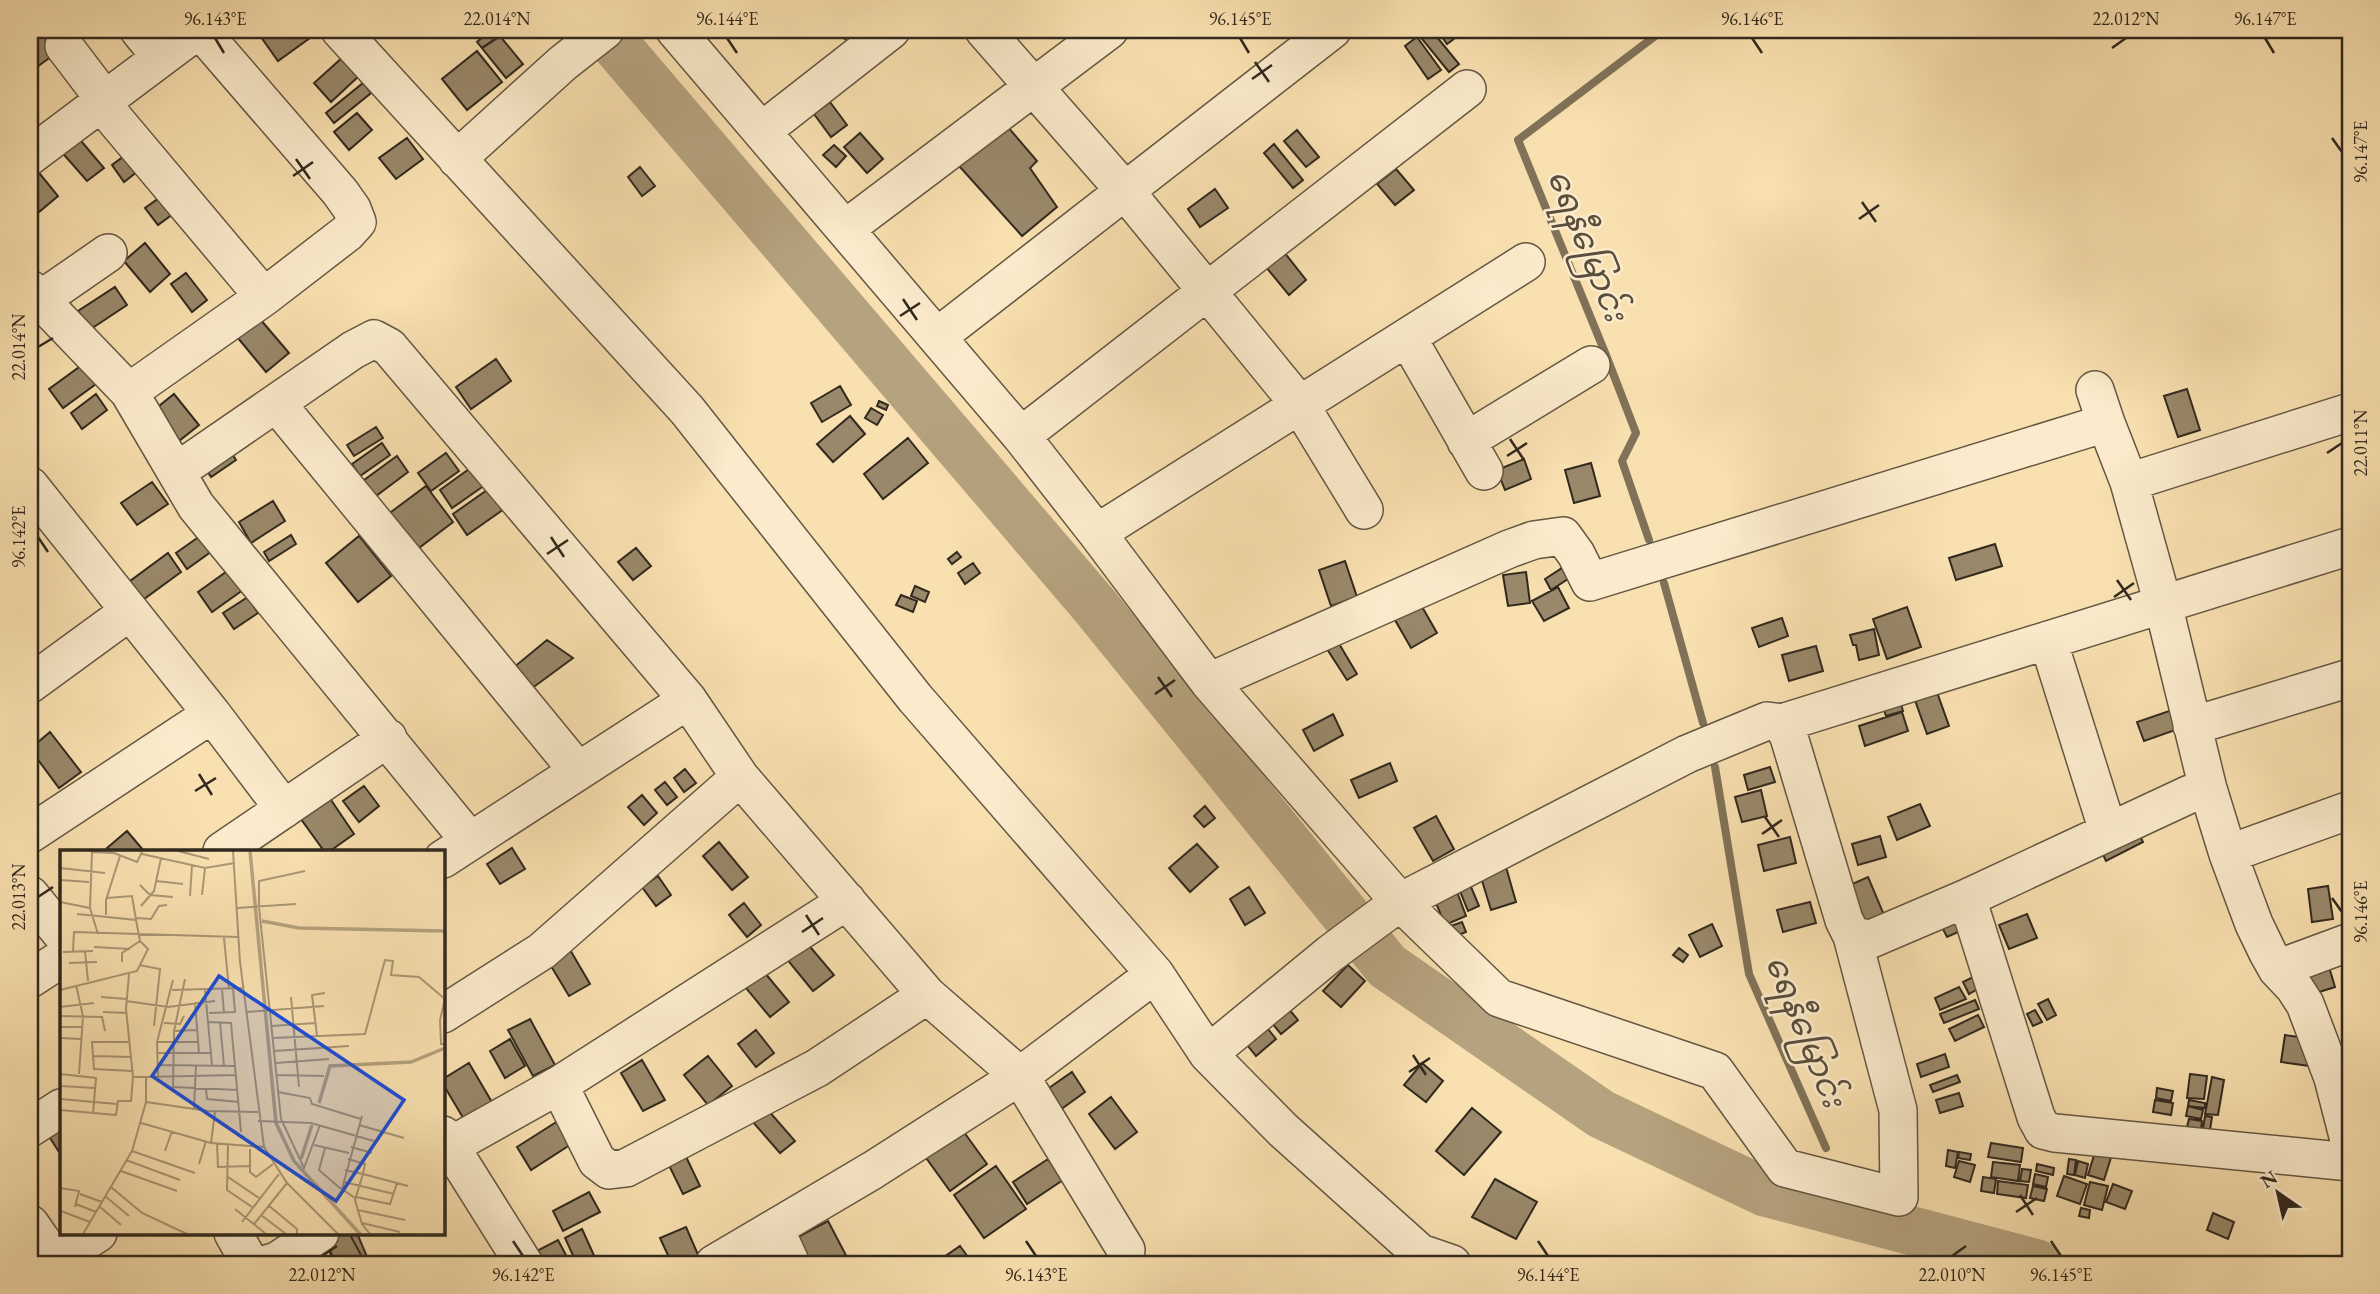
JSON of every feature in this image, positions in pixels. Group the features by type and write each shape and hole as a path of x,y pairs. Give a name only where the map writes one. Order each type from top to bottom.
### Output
{"street":[{"path":"30,156 103,101 150,43 199,30 352,209 357,222 347,233 264,297 129,392"},
{"path":"340,30 687,410 915,698 1155,974 1208,1054 1283,1130 1426,1260"},
{"path":"457,159 605,30"},
{"path":"675,30 1021,436 1209,682 1400,902 1499,999 1715,1071 1786,1168 1899,1197 1898,1110 1852,936 1844,920 1789,737 1782,723"},
{"path":"762,131 891,30"},
{"path":"984,30 1125,191 1300,405 1364,510"},
{"path":"845,229 1109,30"},
{"path":"937,337 1332,30"},
{"path":"64,46 103,101 264,297"},
{"path":"1021,436 1467,89"},
{"path":"108,253 33,299 129,392 196,506 388,738 457,850 688,700"},
{"path":"1097,533 1527,262"},
{"path":"1407,337 1475,456 1591,365"},
{"path":"176,472 353,350 374,339 388,347 688,700 740,777 928,995 1020,1076 1126,1250"},
{"path":"277,404 578,771"},
{"path":"1209,682 1534,540 1563,536 1590,582 2101,406 2129,482 2163,604 2208,789 2228,854 2254,924 2277,969 2294,986 2305,1004 2342,1076 2350,1144"},
{"path":"2129,482 2350,412"},
{"path":"30,486 212,714 284,809"},
{"path":"1208,1054 1331,953 1400,902 1687,754 1768,721 1782,723 2350,546"},
{"path":"30,684 130,611"},
{"path":"2048,640 2108,831"},
{"path":"2192,726 2350,678"},
{"path":"30,834 212,714"},
{"path":"223,850 388,738"},
{"path":"444,1013 542,951 740,777"},
{"path":"1852,936 1871,939 1967,898 2190,794 2208,789"},
{"path":"2228,854 2350,810"},
{"path":"30,895 60,932"},
{"path":"1967,898 2036,1117 2043,1130 2350,1162"},
{"path":"524,1264 445,1144 559,1085 847,901"},
{"path":"2277,969 2350,942"},
{"path":"30,979 60,960"},
{"path":"714,1264 873,1170 1020,1076 1155,974"},
{"path":"559,1085 597,1161 609,1170 626,1168 817,1068 928,995"},
{"path":"30,1128 60,1109"},
{"path":"30,1224 52,1262 96,1234"},
{"path":"775,1229 791,1264"},
{"path":"234,1234 247,1258 254,1264"},
{"path":"267,1264 277,1261 318,1234"}],"building":[{"path":"30,30 39,30 56,53 30,72"},
{"path":"256,30 310,30 314,35 278,61"},
{"path":"447,30 461,30 453,37"},
{"path":"491,30 495,30 523,64 506,78 477,42"},
{"path":"837,30 855,30 845,39"},
{"path":"1437,30 1455,30 1459,35 1447,44"},
{"path":"1432,31 1459,64 1449,72 1422,39"},
{"path":"1417,37 1441,70 1428,79 1405,46"},
{"path":"477,51 502,82 467,110 442,79"},
{"path":"343,57 360,75 331,102 314,83"},
{"path":"363,83 371,93 334,123 326,113"},
{"path":"830,102 847,125 831,137 814,114"},
{"path":"357,113 372,130 349,150 334,132"},
{"path":"1001,119 1037,161 1030,168 1057,207 1022,236 952,158"},
{"path":"1297,130 1319,157 1306,167 1284,141"},
{"path":"860,133 883,159 867,173 844,147"},
{"path":"76,135 104,168 87,181 59,149"},
{"path":"407,138 423,159 396,179 379,158"},
{"path":"1274,144 1303,180 1293,188 1264,153"},
{"path":"834,145 846,156 836,167 823,155"},
{"path":"135,148 147,164 124,182 112,165"},
{"path":"31,163 58,196 39,212 30,201"},
{"path":"640,167 655,186 642,196 628,177"},
{"path":"1396,169 1414,190 1395,205 1377,184"},
{"path":"1215,189 1228,208 1200,227 1188,209"},
{"path":"169,191 181,208 158,225 145,208"},
{"path":"145,243 170,274 150,292 124,261"},
{"path":"1284,252 1306,280 1289,295 1266,267"},
{"path":"186,273 207,300 192,312 171,284"},
{"path":"115,287 127,305 91,329 78,311"},
{"path":"260,319 289,353 266,372 238,338"},
{"path":"496,359 511,381 471,409 456,387"},
{"path":"82,365 96,384 63,408 49,389"},
{"path":"840,386 851,405 822,422 811,403"},
{"path":"2187,389 2200,430 2178,437 2164,396"},
{"path":"96,394 107,410 82,429 71,413"},
{"path":"174,394 199,425 179,441 154,410"},
{"path":"879,401 888,405 886,410 877,406"},
{"path":"871,408 883,415 877,425 865,418"},
{"path":"850,416 865,434 833,462 817,444"},
{"path":"376,427 383,438 354,456 347,445"},
{"path":"908,438 928,463 883,499 864,474"},
{"path":"382,443 390,455 360,476 352,464"},
{"path":"226,444 236,460 211,477 201,461"},
{"path":"446,453 459,471 431,491 418,473"},
{"path":"397,456 408,472 372,499 360,483"},
{"path":"1524,459 1531,479 1505,490 1497,470"},
{"path":"1591,463 1600,496 1574,503 1565,470"},
{"path":"472,467 485,485 452,508 440,490"},
{"path":"152,482 168,504 137,525 121,503"},
{"path":"426,486 453,522 415,551 387,515"},
{"path":"490,488 504,509 467,535 453,514"},
{"path":"273,501 285,521 251,543 239,522"},
{"path":"207,531 219,546 187,569 176,553"},
{"path":"291,535 296,544 269,561 264,552"},
{"path":"359,536 391,576 358,602 326,563"},
{"path":"1995,544 2002,566 1956,580 1949,558"},
{"path":"636,548 651,566 633,580 618,562"},
{"path":"957,552 961,557 952,564 948,559"},
{"path":"168,553 181,572 140,602 126,584"},
{"path":"1345,561 1357,597 1331,606 1319,570"},
{"path":"973,563 980,573 965,584 958,573"},
{"path":"233,567 247,587 212,612 198,592"},
{"path":"1562,568 1568,579 1551,590 1545,579"},
{"path":"1526,572 1530,603 1508,606 1503,575"},
{"path":"915,586 929,592 925,602 911,596"},
{"path":"1558,587 1569,608 1544,621 1532,601"},
{"path":"901,595 917,601 913,612 896,605"},
{"path":"248,597 258,613 234,629 223,613"},
{"path":"1417,598 1437,633 1411,648 1391,613"},
{"path":"1907,607 1921,647 1887,659 1873,619"},
{"path":"1782,618 1788,636 1759,647 1752,628"},
{"path":"1874,629 1879,655 1859,660 1856,645 1853,645 1850,635"},
{"path":"547,640 573,658 531,689 513,668"},
{"path":"1338,642 1357,674 1347,680 1327,649"},
{"path":"1816,646 1823,671 1789,681 1782,655"},
{"path":"1933,681 1949,726 1927,734 1911,689"},
{"path":"1898,694 1903,711 1886,716 1881,700"},
{"path":"2178,708 2184,727 2144,741 2137,722"},
{"path":"1902,712 1908,731 1865,746 1859,726"},
{"path":"1333,714 1343,735 1314,751 1303,730"},
{"path":"50,732 81,772 59,788 30,749"},
{"path":"1390,763 1397,781 1359,798 1351,780"},
{"path":"1770,767 1775,782 1748,790 1744,775"},
{"path":"685,769 696,783 684,792 674,778"},
{"path":"665,782 677,797 667,805 655,790"},
{"path":"364,786 379,806 359,822 343,801"},
{"path":"1761,790 1767,816 1742,822 1735,797"},
{"path":"327,794 354,834 331,850 323,850 298,815"},
{"path":"642,795 657,813 644,825 628,807"},
{"path":"1920,804 1930,826 1897,840 1888,817"},
{"path":"1205,806 1215,818 1204,827 1194,816"},
{"path":"1436,816 1454,849 1433,861 1414,828"},
{"path":"2134,823 2143,842 2106,861 2097,842"},
{"path":"127,831 143,850 109,850 107,848"},
{"path":"1880,836 1886,857 1858,865 1852,844"},
{"path":"1790,837 1796,863 1764,871 1758,845"},
{"path":"719,842 748,877 732,890 703,856"},
{"path":"1197,844 1218,867 1190,892 1169,868"},
{"path":"512,848 525,869 500,884 487,864"},
{"path":"1506,867 1516,902 1491,910 1480,874"},
{"path":"658,876 671,895 656,906 642,887"},
{"path":"1868,877 1884,915 1866,923 1850,885"},
{"path":"1469,882 1479,906 1468,911 1458,886"},
{"path":"2328,886 2333,919 2312,922 2308,889"},
{"path":"1249,887 1265,913 1245,925 1230,899"},
{"path":"1456,889 1466,916 1445,925 1434,898"},
{"path":"1810,902 1816,923 1783,932 1777,910"},
{"path":"744,903 761,925 747,937 729,915"},
{"path":"1958,909 1967,928 1947,937 1938,919"},
{"path":"2027,914 2037,938 2009,949 1999,925"},
{"path":"1462,922 1466,932 1449,939 1445,928"},
{"path":"1712,924 1722,946 1700,957 1689,935"},
{"path":"801,936 834,975 813,991 781,952"},
{"path":"569,948 590,984 569,996 548,961"},
{"path":"1679,948 1688,955 1683,962 1673,955"},
{"path":"2327,960 2335,987 2313,994 2305,966"},
{"path":"1348,965 1365,981 1341,1007 1323,991"},
{"path":"765,973 789,1002 770,1017 741,982"},
{"path":"1975,976 1981,987 1969,994 1963,982"},
{"path":"1959,987 1966,999 1940,1010 1935,998"},
{"path":"2048,999 2056,1015 2047,1020 2038,1004"},
{"path":"1975,1000 1979,1009 1944,1023 1940,1014"},
{"path":"1283,1002 1298,1020 1281,1034 1266,1016"},
{"path":"2035,1010 2042,1022 2033,1026 2027,1014"},
{"path":"1978,1015 1984,1027 1955,1041 1949,1029"},
{"path":"530,1019 555,1065 533,1076 508,1030"},
{"path":"1260,1019 1276,1039 1256,1056 1240,1036"},
{"path":"756,1030 774,1053 756,1067 738,1044"},
{"path":"2285,1035 2314,1039 2310,1066 2281,1062"},
{"path":"510,1039 525,1066 505,1078 490,1051"},
{"path":"1945,1054 1949,1067 1921,1077 1917,1064"},
{"path":"708,1056 732,1086 708,1105 684,1075"},
{"path":"642,1060 665,1100 643,1111 621,1073"},
{"path":"469,1063 493,1104 465,1121 444,1086 444,1078"},
{"path":"1422,1063 1443,1081 1426,1102 1404,1085"},
{"path":"1072,1072 1085,1092 1053,1115 1039,1095"},
{"path":"2190,1074 2207,1076 2204,1099 2187,1098"},
{"path":"1957,1075 1960,1082 1933,1092 1930,1085"},
{"path":"2212,1077 2224,1080 2218,1115 2205,1114"},
{"path":"2157,1088 2173,1091 2171,1101 2156,1098"},
{"path":"1959,1093 1963,1106 1940,1113 1936,1100"},
{"path":"1111,1097 1137,1132 1115,1149 1089,1114"},
{"path":"2155,1100 2173,1103 2171,1115 2153,1112"},
{"path":"2189,1100 2205,1103 2205,1108 2188,1106"},
{"path":"2188,1106 2203,1110 2201,1119 2186,1116"},
{"path":"1472,1108 1501,1132 1464,1175 1436,1151"},
{"path":"767,1109 795,1141 780,1153 752,1121"},
{"path":"2205,1116 2212,1117 2210,1130 2203,1129"},
{"path":"60,1117 60,1153 43,1127"},
{"path":"561,1119 576,1141 531,1170 517,1147"},
{"path":"2189,1119 2202,1121 2201,1129 2187,1127"},
{"path":"961,1128 987,1164 950,1191 924,1155"},
{"path":"679,1142 700,1186 683,1194 662,1151"},
{"path":"2098,1142 2114,1148 2104,1180 2088,1175"},
{"path":"1991,1143 2023,1148 2021,1162 1988,1157"},
{"path":"1948,1150 1958,1152 1955,1168 1946,1166"},
{"path":"1959,1152 1971,1154 1970,1160 1958,1158"},
{"path":"1048,1159 1063,1180 1027,1204 1013,1182"},
{"path":"2069,1159 2076,1160 2074,1175 2067,1174"},
{"path":"1959,1161 1975,1165 1970,1182 1954,1177"},
{"path":"2078,1161 2088,1164 2085,1178 2075,1175"},
{"path":"1993,1162 2020,1165 2018,1181 1991,1177"},
{"path":"2037,1164 2054,1168 2053,1175 2036,1171"},
{"path":"996,1166 1026,1209 984,1238 954,1195"},
{"path":"2022,1169 2031,1170 2029,1182 2020,1181"},
{"path":"2035,1174 2048,1177 2046,1187 2033,1184"},
{"path":"2064,1176 2087,1184 2080,1204 2057,1196"},
{"path":"1983,1177 1996,1179 1994,1193 1981,1191"},
{"path":"1495,1179 1537,1202 1516,1239 1472,1217"},
{"path":"1998,1181 2028,1185 2026,1198 1997,1194"},
{"path":"2090,1182 2108,1186 2102,1210 2084,1205"},
{"path":"2113,1184 2132,1191 2125,1209 2106,1202"},
{"path":"2033,1186 2047,1189 2044,1201 2030,1198"},
{"path":"589,1192 600,1212 563,1231 553,1211"},
{"path":"2081,1208 2090,1210 2089,1218 2079,1216"},
{"path":"2213,1213 2234,1222 2228,1239 2207,1230"},
{"path":"828,1221 850,1263 808,1264 794,1239"},
{"path":"686,1227 699,1257 683,1264 672,1264 660,1238"},
{"path":"582,1229 597,1262 593,1264 577,1264 565,1238"},
{"path":"337,1234 357,1234 370,1264 335,1264 324,1239"},
{"path":"341,1234 350,1234 366,1264 337,1264 325,1242"},
{"path":"558,1240 569,1261 564,1264 534,1264 529,1255"},
{"path":"960,1246 973,1264 934,1264"}],"waterway":[{"path":"603,30 1094,605 1387,966 1601,1114 1765,1192 2037,1264"},
{"name":"ရေနီမြောင်း","path":"1649,540 1622,461 1636,433 1518,140 1663,30"},
{"name":"ရေနီမြောင်း","path":"1664,583 1703,723"},
{"name":"ရေနီမြောင်း","path":"1715,767 1749,974 1826,1148"},
{"name":"ရေနီမြောင်း","path":"1844,1195 1852,1215"}]}
